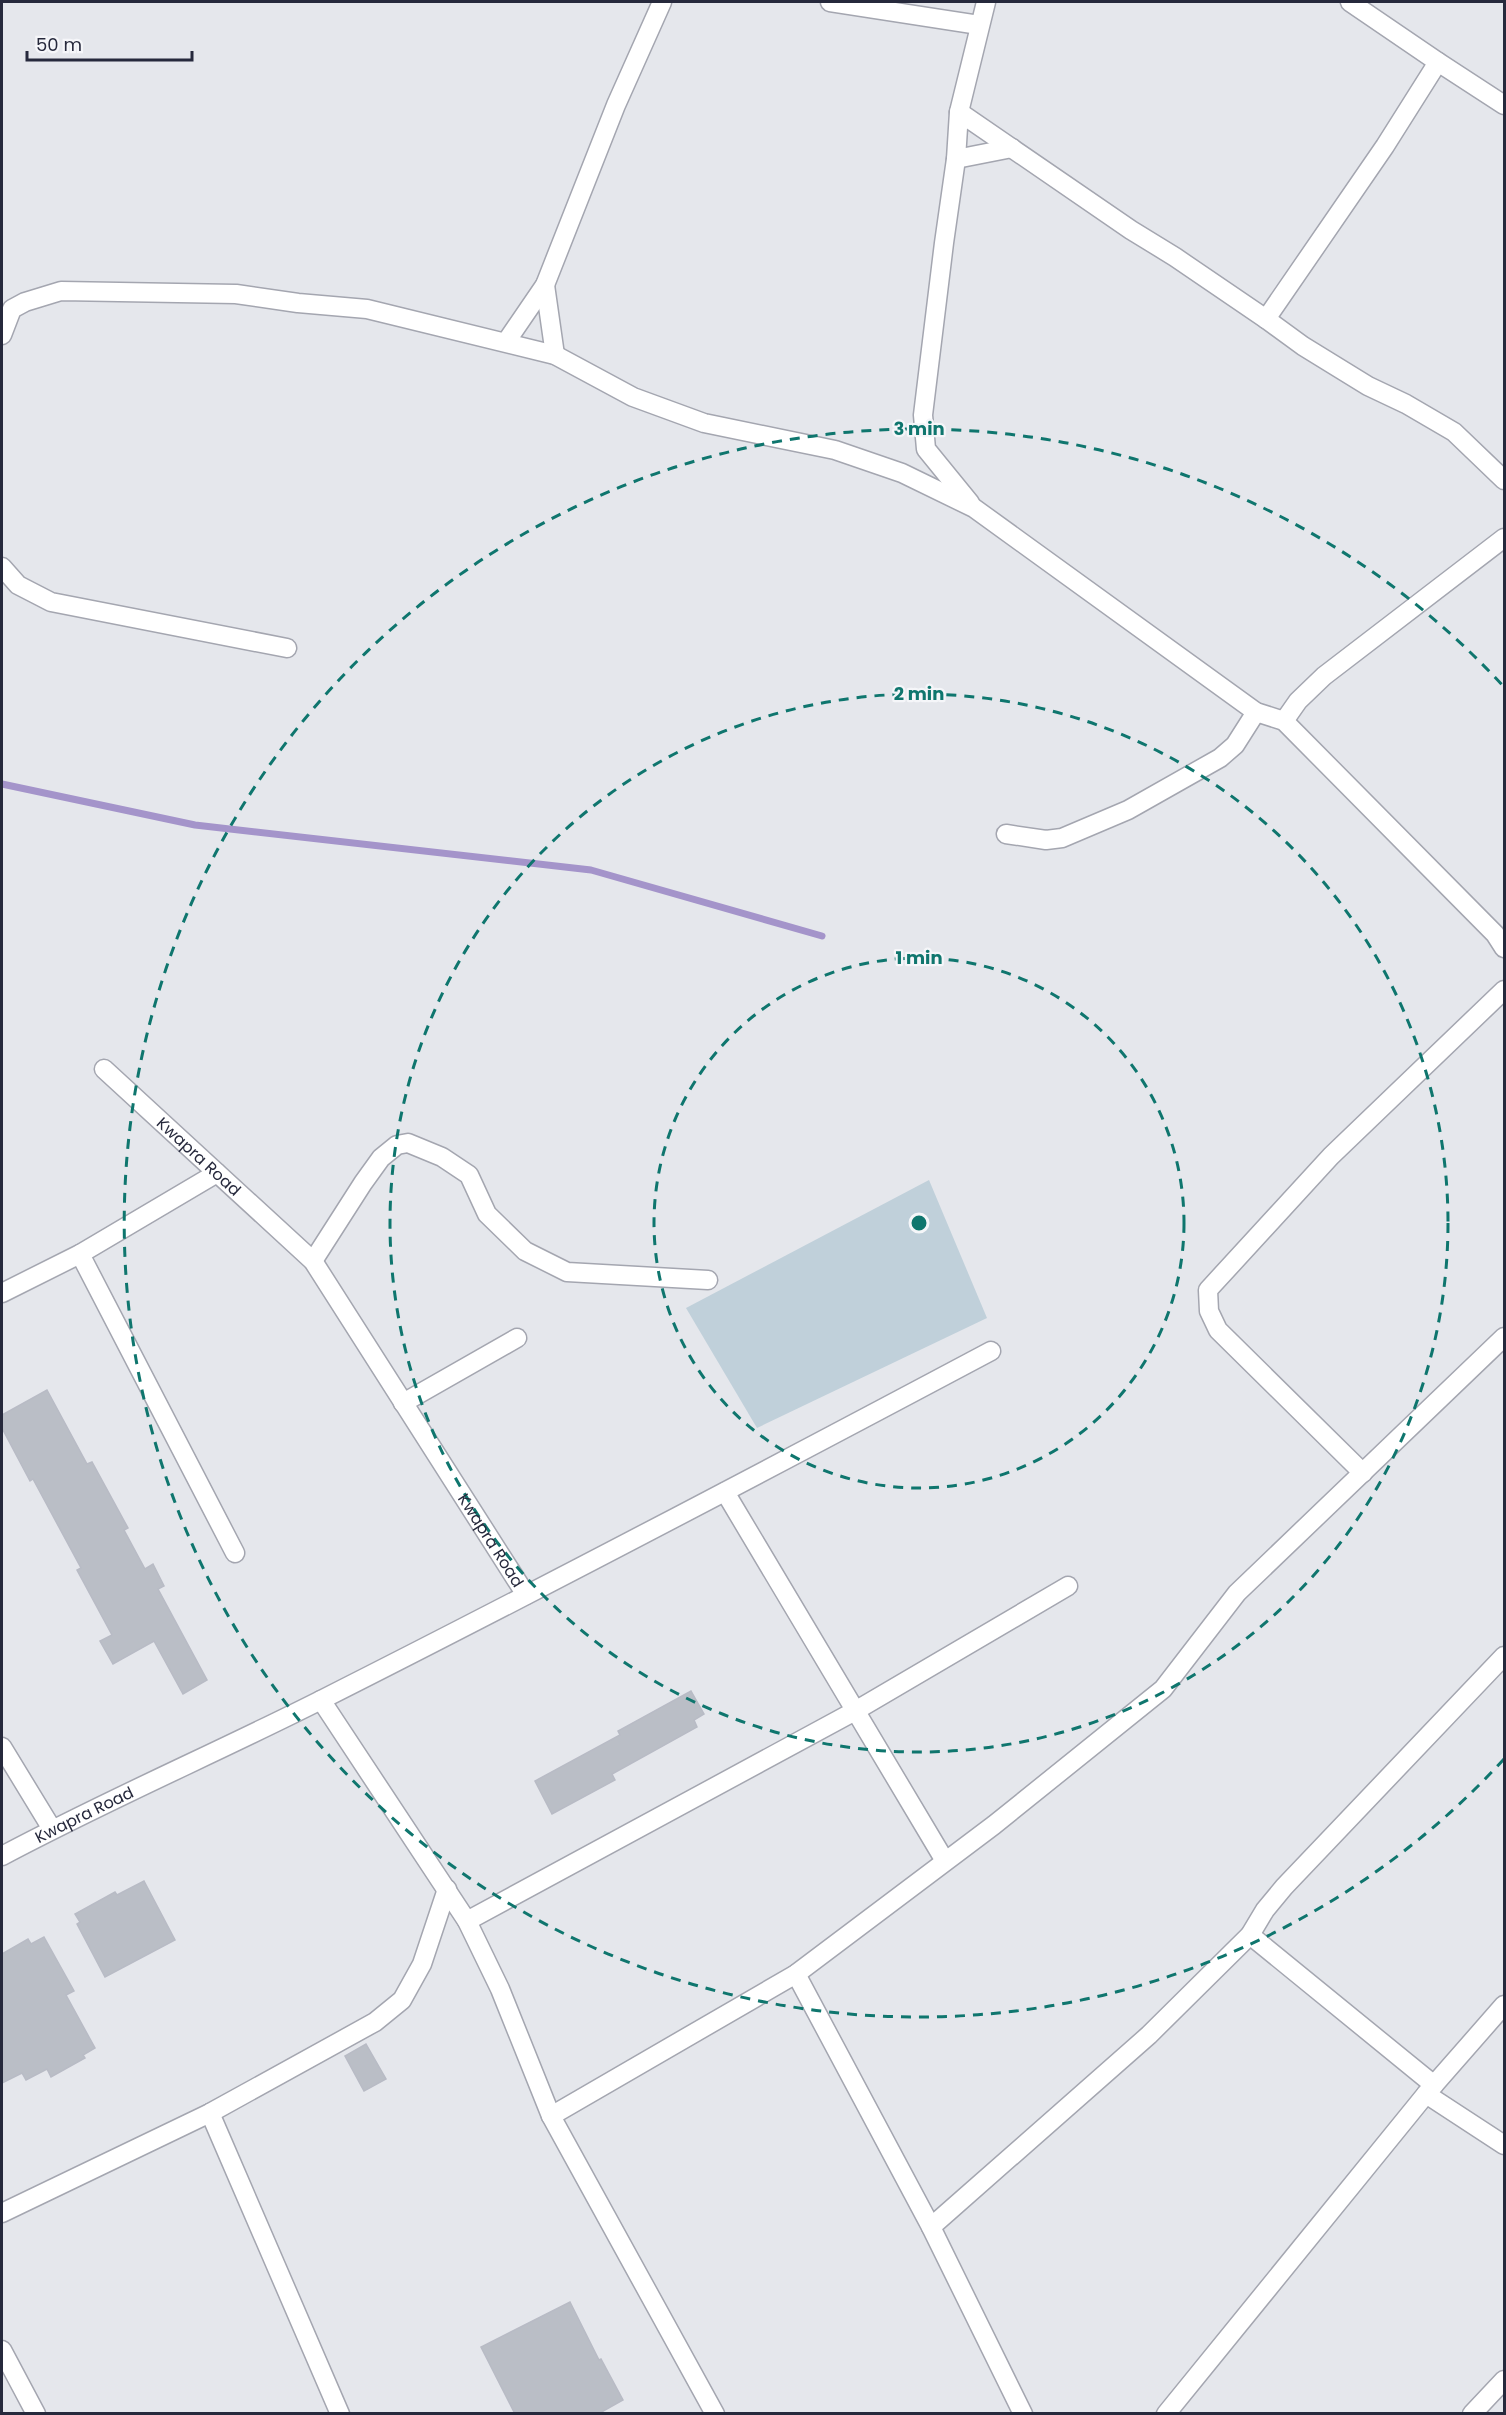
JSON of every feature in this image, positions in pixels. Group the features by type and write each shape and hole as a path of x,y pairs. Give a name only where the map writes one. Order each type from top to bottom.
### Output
{"street":[{"path":"506,342 545,285 616,105 662,2"},
{"path":"830,2 979,25"},
{"path":"974,508 926,449 923,415 956,159 959,112 986,2"},
{"path":"1350,2 1504,105"},
{"path":"1266,319 1385,146 1438,62"},
{"path":"959,112 1303,346 1368,386 1406,404 1454,432 1504,480"},
{"path":"956,159 1012,147"},
{"path":"545,285 555,355"},
{"path":"2,335 12,309 25,302 61,291 236,294 298,303 367,309 555,355 633,397 704,423 835,450 902,473 974,508 1256,712 1284,721 1495,934 1504,948"},
{"path":"1284,721 1298,701 1324,676 1504,538"},
{"path":"2,567 18,585 51,602 287,648"},
{"path":"1006,834 1046,840 1062,838 1128,810 1220,758 1235,745 1256,712"},
{"path":"1363,1473 1218,1330 1209,1311 1208,1290 1331,1156 1504,990"},
{"name":"Kwapra Road","path":"2,1856 52,1829 321,1700 526,1595 313,1261 104,1069"},
{"path":"313,1261 381,1158 397,1145 408,1143 442,1157 469,1175 487,1214 525,1251 567,1272 708,1280"},
{"path":"2,1293 80,1254 217,1173"},
{"path":"80,1254 235,1553"},
{"path":"551,2116 796,1974 994,1825 1163,1689 1237,1593 1504,1337"},
{"path":"403,1403 517,1338"},
{"path":"526,1595 991,1351"},
{"path":"725,1492 945,1861"},
{"path":"467,1921 855,1711 1068,1586"},
{"path":"931,2226 1149,2035 1250,1935 1265,1910 1284,1887 1504,1656"},
{"path":"321,1700 467,1921 500,1989 551,2116 709,2412"},
{"path":"2,1747 52,1829"},
{"path":"2,2213 210,2113 375,2022 402,2000 422,1964 447,1889"},
{"path":"1250,1935 1430,2089 1504,2145"},
{"path":"796,1974 931,2226 1023,2414"},
{"path":"1166,2414 1430,2089 1504,2005"},
{"path":"210,2113 340,2414"},
{"path":"2,2350 36,2414"},
{"path":"1472,2414 1504,2380"}],"shaded area":[{"path":"929,1180 987,1318 757,1428 686,1308"}],"building":[{"path":"47,1390 87,1464 92,1462 128,1528 124,1530 145,1569 153,1564 164,1586 158,1589 207,1680 183,1694 154,1641 113,1664 100,1641 112,1635 77,1570 81,1568 33,1479 30,1481 2,1428 2,1415"},
{"path":"691,1691 704,1714 694,1720 697,1727 612,1774 615,1780 552,1814 535,1781 620,1735 618,1731"},
{"path":"144,1881 175,1940 105,1977 77,1924 80,1922 75,1914 115,1892 117,1895"},
{"path":"44,1937 74,1991 66,1995 95,2048 83,2055 85,2058 51,2077 47,2069 26,2080 22,2073 2,2083 2,1954 28,1939 31,1944"},
{"path":"366,2044 386,2079 364,2091 345,2056"},
{"path":"570,2302 599,2360 601,2359 623,2400 598,2414 515,2414 481,2347"}],"waterway":[{"path":"2,784 195,825 591,870 822,936"}]}
